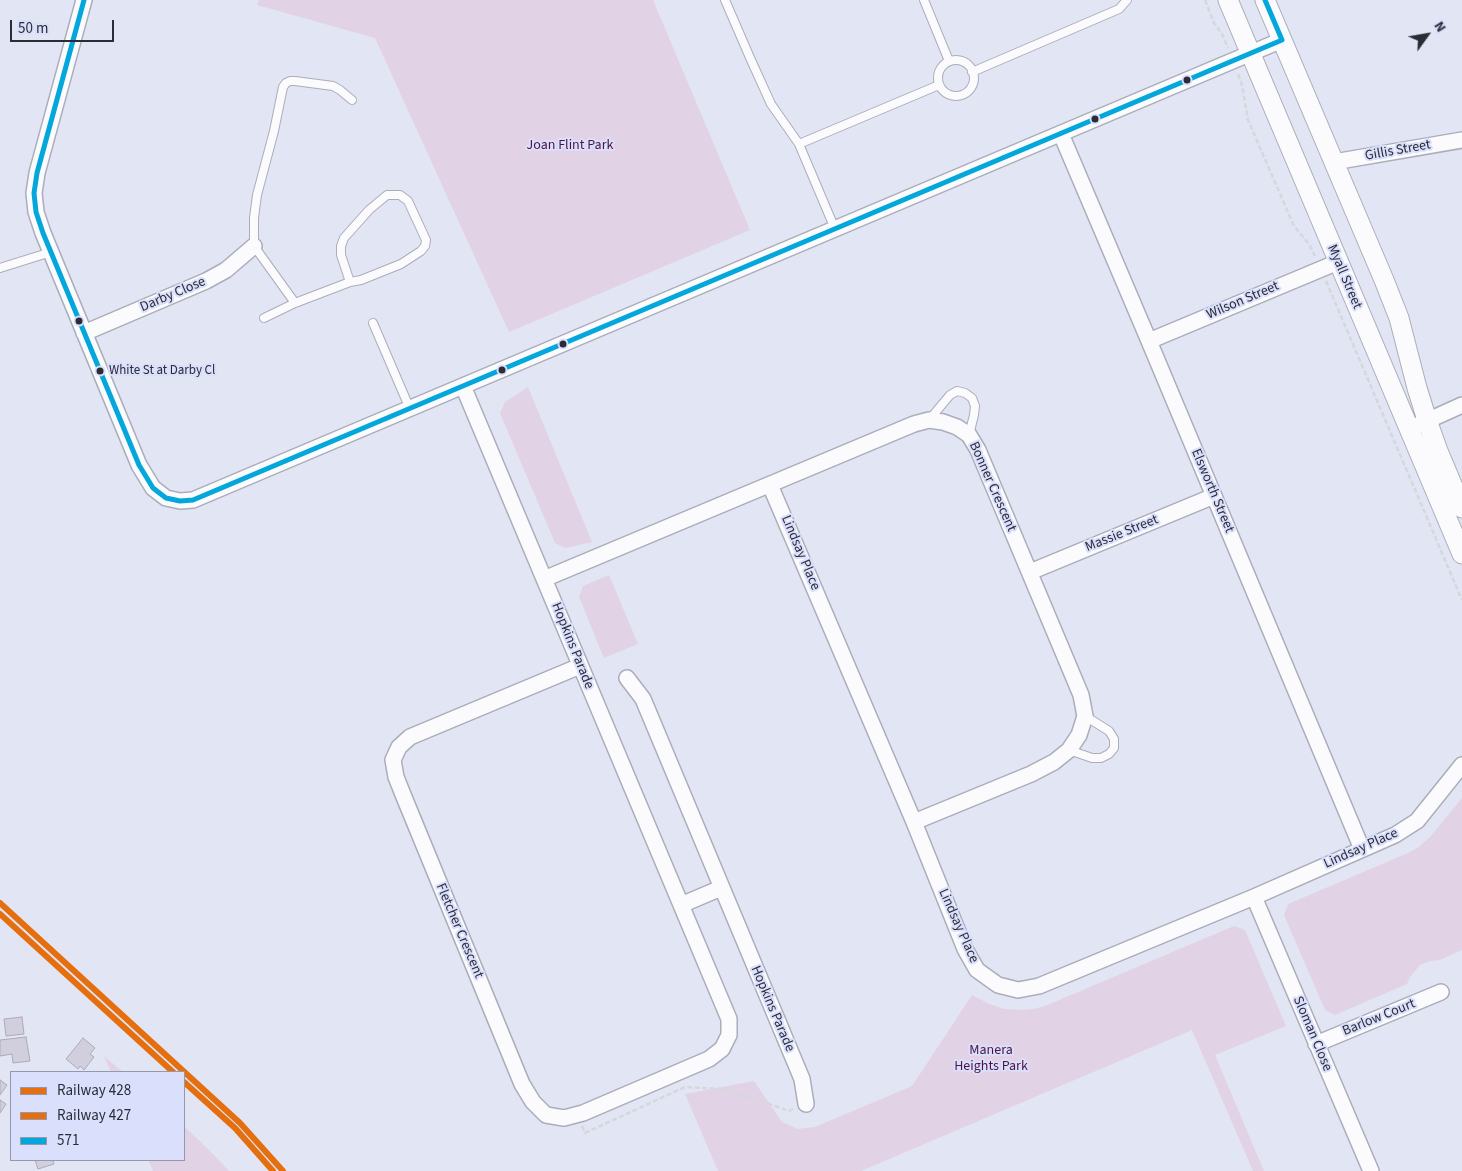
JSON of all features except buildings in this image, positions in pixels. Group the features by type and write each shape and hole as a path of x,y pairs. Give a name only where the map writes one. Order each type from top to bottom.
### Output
{"street":[{"path":"84,0 36,179 34,193 36,212 139,465 153,488 166,498 180,501 193,500 1282,40"},
{"name":"Myall Street","path":"1228,0 1241,57 1329,266 1409,429 1462,554"},
{"path":"1265,0 1399,318 1427,420 1462,508"},
{"name":"Elsworth Street","path":"1061,134 1362,849"},
{"name":"Gillis Street","path":"1334,162 1462,140"},
{"name":"Darby Close","path":"84,333 206,281 226,270 254,246"},
{"name":"Wilson Street","path":"1149,340 1329,266"},
{"name":"Hopkins Parade","path":"463,386 729,1019 729,1035 722,1049"},
{"path":"1409,429 1462,405"},
{"path":"544,579 914,424 929,420"},
{"name":"Bonner Crescent","path":"929,420 957,427 969,436 978,450 1081,695 1085,716"},
{"name":"Lindsay Place","path":"770,485 914,822 966,949 978,970 998,985 1018,990 1039,986 1254,897 1395,835 1417,821 1462,766"},
{"name":"Massie Street","path":"1030,572 1214,496"},
{"name":"Fletcher Crescent","path":"580,666 410,736 399,747 393,760 396,777 522,1084 533,1102 546,1115 564,1118 578,1114 709,1059 722,1049"},
{"name":"Hopkins Parade","path":"628,678 643,698 802,1079 806,1104"},
{"path":"914,822 1031,774 1054,762 1069,750 1079,735 1085,716"},
{"path":"681,905 721,888"},
{"name":"Sloman Close","path":"1254,897 1371,1171"},
{"name":"Barlow Court","path":"1316,1044 1442,992"}],"lane":[{"path":"725,0 771,104 799,144 835,229"},
{"path":"924,0 949,62"},
{"path":"972,72 1119,9 1126,0"},
{"path":"954,60 963,62 967,64 972,72 973,83 971,88 962,95 951,96 939,85 939,71 949,62 954,60"},
{"path":"295,303 254,246 254,218 257,195 274,131 283,87 290,81 333,86 352,100"},
{"path":"799,144 939,85"},
{"path":"264,318 295,303 401,264 421,252 426,240 408,201 400,195 387,195 369,210 344,238 341,246 341,255 350,282"},
{"path":"0,268 51,252"},
{"path":"373,323 410,409"},
{"path":"929,420 950,395 957,391 965,393 972,398 975,406 969,436"},
{"path":"1069,750 1092,758 1100,758 1109,754 1114,748 1114,739 1109,731 1085,716"}],"path":[{"path":"1205,0 1214,23 1241,57 1242,85 1248,120 1294,226 1329,266 1462,600"},
{"path":"578,1114 584,1133 685,1087 722,1089 788,1111 806,1104"}],"green space":[{"name":"Joan Flint Park","path":"259,0 653,0 750,230 509,332 375,38 257,5"},
{"path":"528,387 592,542 566,548 555,543 500,413 505,402"},
{"path":"609,575 638,644 604,658 579,597 583,586"},
{"path":"1462,798 1462,950 1440,960 1429,961 1420,965 1407,984 1335,1015 1325,1010 1284,915 1288,904 1419,847 1430,837"},
{"name":"Manera Heights Park","path":"1234,926 1245,930 1286,1026 1215,1055 1264,1171 1253,1171 1192,1030 861,1171 718,1171 685,1094 754,1081 782,1122 798,1129 815,1127 912,1086 972,995 1004,1009 1020,1010 1045,1006"},
{"path":"104,1056 122,1071 111,1071"},
{"path":"185,1127 229,1171 153,1171 148,1161 185,1161"}],"rail line":[{"name":"428","path":"0,903 183,1071"},
{"name":"427","path":"0,914 172,1071"},
{"name":"428","path":"185,1073 240,1123 283,1171"},
{"name":"427","path":"185,1083 235,1128 273,1171"}],"transit line":[{"name":"571","path":"84,0 37,173 34,193 36,212 139,465 153,488 166,498 180,501 193,500 1282,40 1265,0"}],"place":[{"name":"White St at Darby Cl","path":"100,371"}]}
